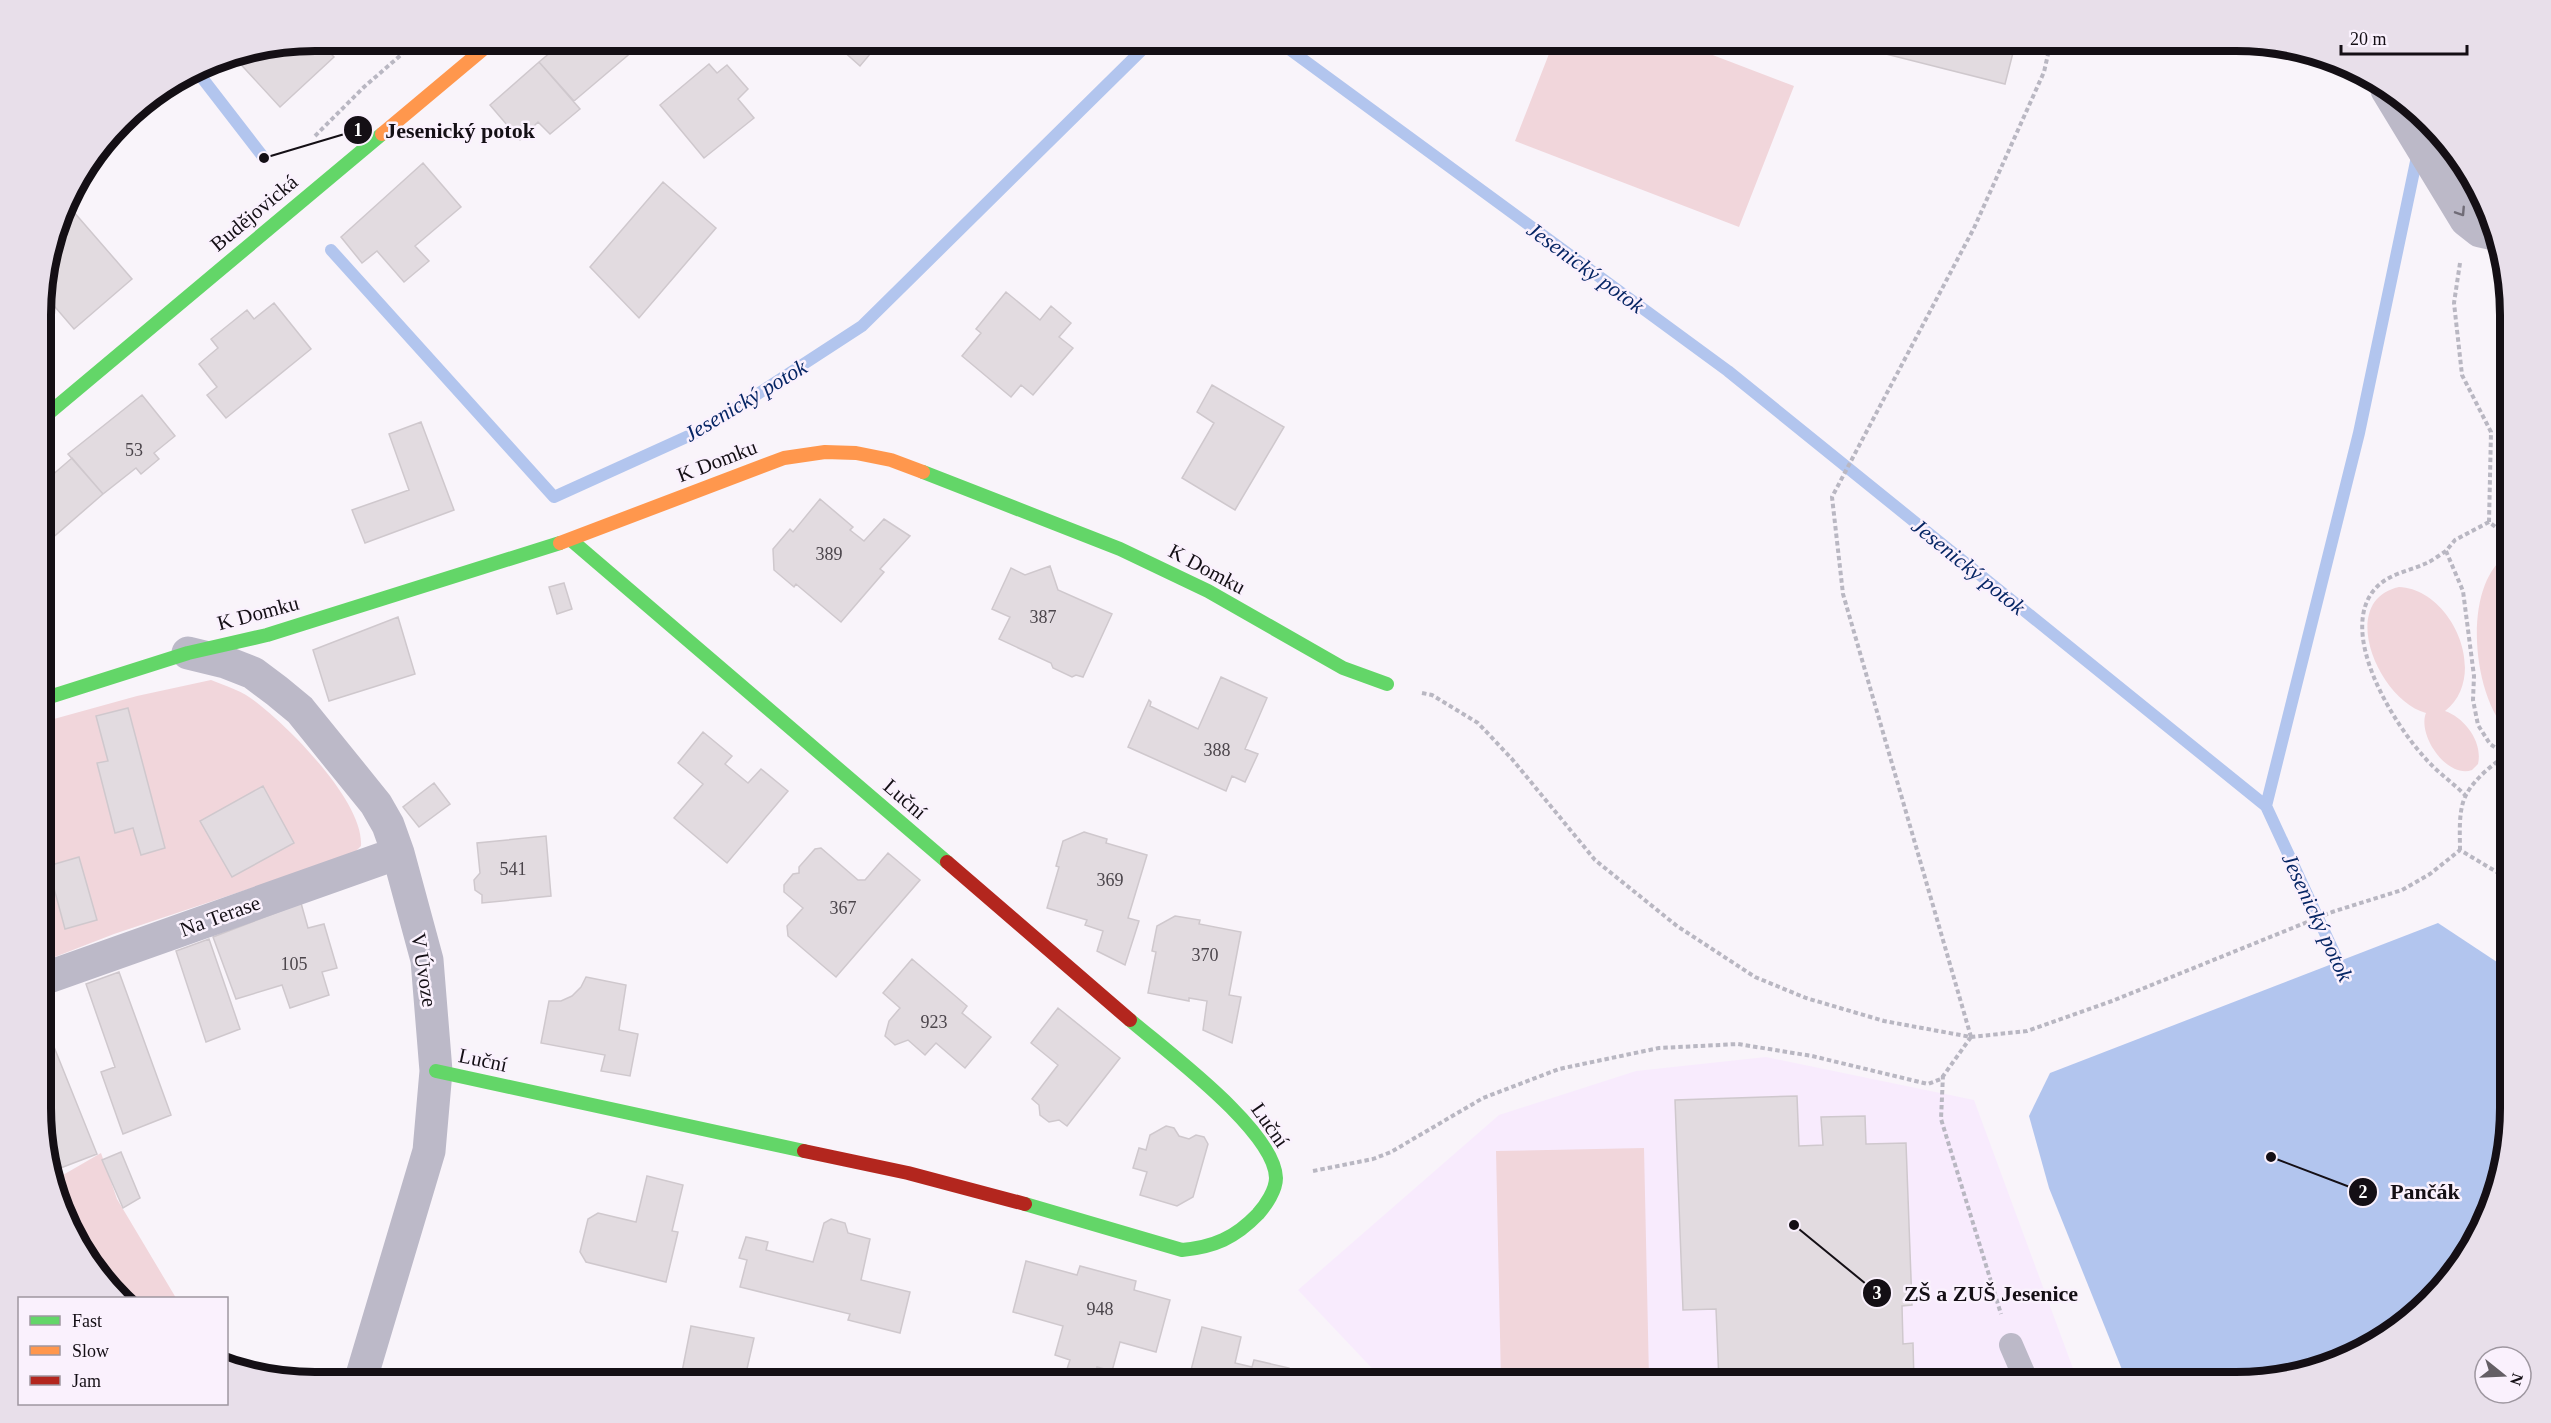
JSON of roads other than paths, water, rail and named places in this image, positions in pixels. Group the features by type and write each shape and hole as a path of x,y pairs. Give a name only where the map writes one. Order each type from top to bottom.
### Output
{"street":[{"name":"Budějovická","path":"51,411 480,51"},
{"path":"2394,104 2466,220 2480,231 2487,232"},
{"name":"K Domku","path":"51,696 188,653 267,635 572,540 783,458 825,452 855,453 891,460 1120,549 1208,591 1343,668 1387,684"},
{"name":"Luční","path":"436,1071 908,1173 1064,1214 1182,1250 1206,1248 1227,1239 1251,1221 1266,1205 1276,1180 1273,1162 1235,1110 572,540"},
{"name":"V Úvoze","path":"188,653 225,662 253,674 300,710 376,804 388,825 398,853 427,960 436,1071 429,1151 363,1372"},
{"name":"Na Terase","path":"51,976 398,853"}],"lane":[{"path":"2011,1345 2023,1372"}],"water":[{"path":"2438,923 2500,964 2498,1142 2486,1193 2473,1225 2445,1269 2423,1295 2397,1317 2353,1345 2304,1363 2270,1370 2236,1372 2123,1372 2049,1188 2029,1116 2050,1073"}],"waterway":[{"name":"Jesenický potok","path":"331,250 554,497 704,429 862,326 1141,51"},
{"name":"Jesenický potok","path":"1292,51 1728,371 2266,806 2344,974"},
{"name":"Jesenický potok","path":"201,77 264,158"},
{"path":"2266,806 2359,433 2418,152"}],"place":[{"name":"Jesenický potok","path":"264,158"},
{"name":"Pančák","path":"2271,1157"},
{"name":"ZŠ a ZUŠ Jesenice","path":"1794,1225"}]}
